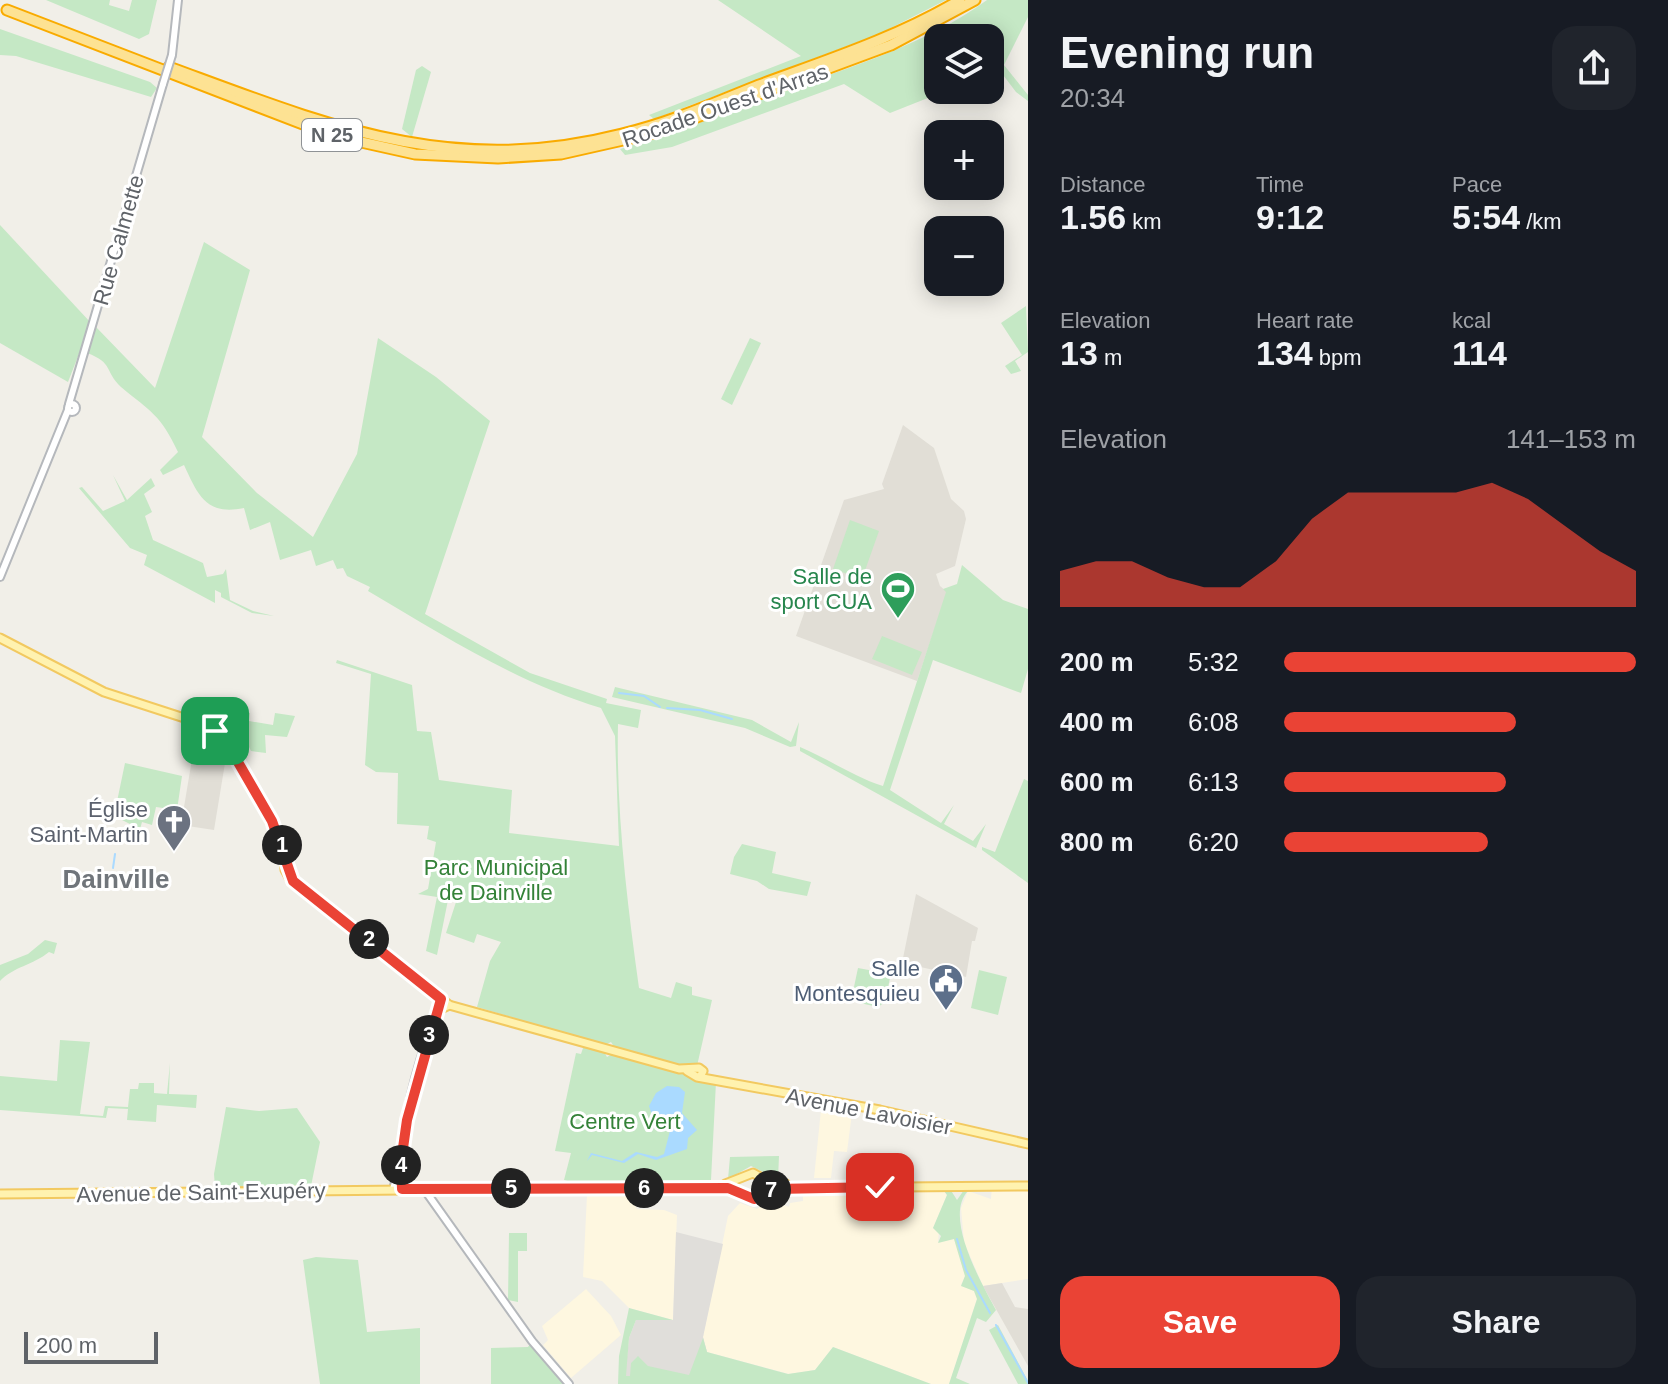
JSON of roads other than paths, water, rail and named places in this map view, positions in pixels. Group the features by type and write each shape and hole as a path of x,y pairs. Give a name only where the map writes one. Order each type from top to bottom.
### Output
{"highway":[{"name":"Rocade Ouest d'Arras","path":"4,9 335,127 411,145 498,151 580,143 661,123 889,36 960,0"},
{"name":"Rocade Ouest d'Arras","path":"4,9 334,136 404,152 472,159 561,154 654,133 891,45 975,0"}],"main road":[{"path":"0,638 104,692 209,726 242,768 283,846 289,877 443,1004"},
{"name":"Avenue Lavoisier","path":"443,1004 701,1074 1028,1144"},
{"path":"586,1187 728,1184 753,1173 764,1180 785,1184 1028,1184"},
{"path":"741,1180 741,1191"},
{"path":"762,1195 764,1180"},
{"path":"586,1187 741,1191 751,1199 784,1188 1028,1184"},
{"name":"Avenue de Saint-Exupéry","path":"0,1194 586,1187"}],"street":[{"name":"Rue Calmette","path":"0,577 71,408 71,396 172,55 178,0"},
{"path":"393,1189 413,1094 435,1018 443,1004"},
{"path":"401,1162 402,1189"},
{"path":"429,1189 437,1208 532,1341 569,1384"}],"water":[{"path":"667,1086 679,1087 685,1092 682,1113 697,1130 688,1138 687,1149 656,1160 638,1154 624,1163 592,1155 587,1161 591,1153 622,1161 636,1152 657,1157 664,1154 672,1123 666,1117 652,1115 649,1106 656,1093"}],"waterway":[{"path":"619,693 644,696 660,707"},
{"path":"667,708 700,710 732,719"},
{"path":"113,868 115,854"},
{"path":"957,1239 966,1270 990,1313"},
{"path":"996,1325 1028,1383"}],"place":[{"name":"Salle de sport CUA","path":"898,620"},
{"name":"Église Saint-Martin","path":"174,853"},
{"name":"Salle Montesquieu","path":"946,1012"}],"district":[{"name":"Dainville","path":"116,879"}],"park label":[{"name":"Parc Municipal de Dainville","path":"496,880"},
{"name":"Centre Vert","path":"625,1121"}]}
